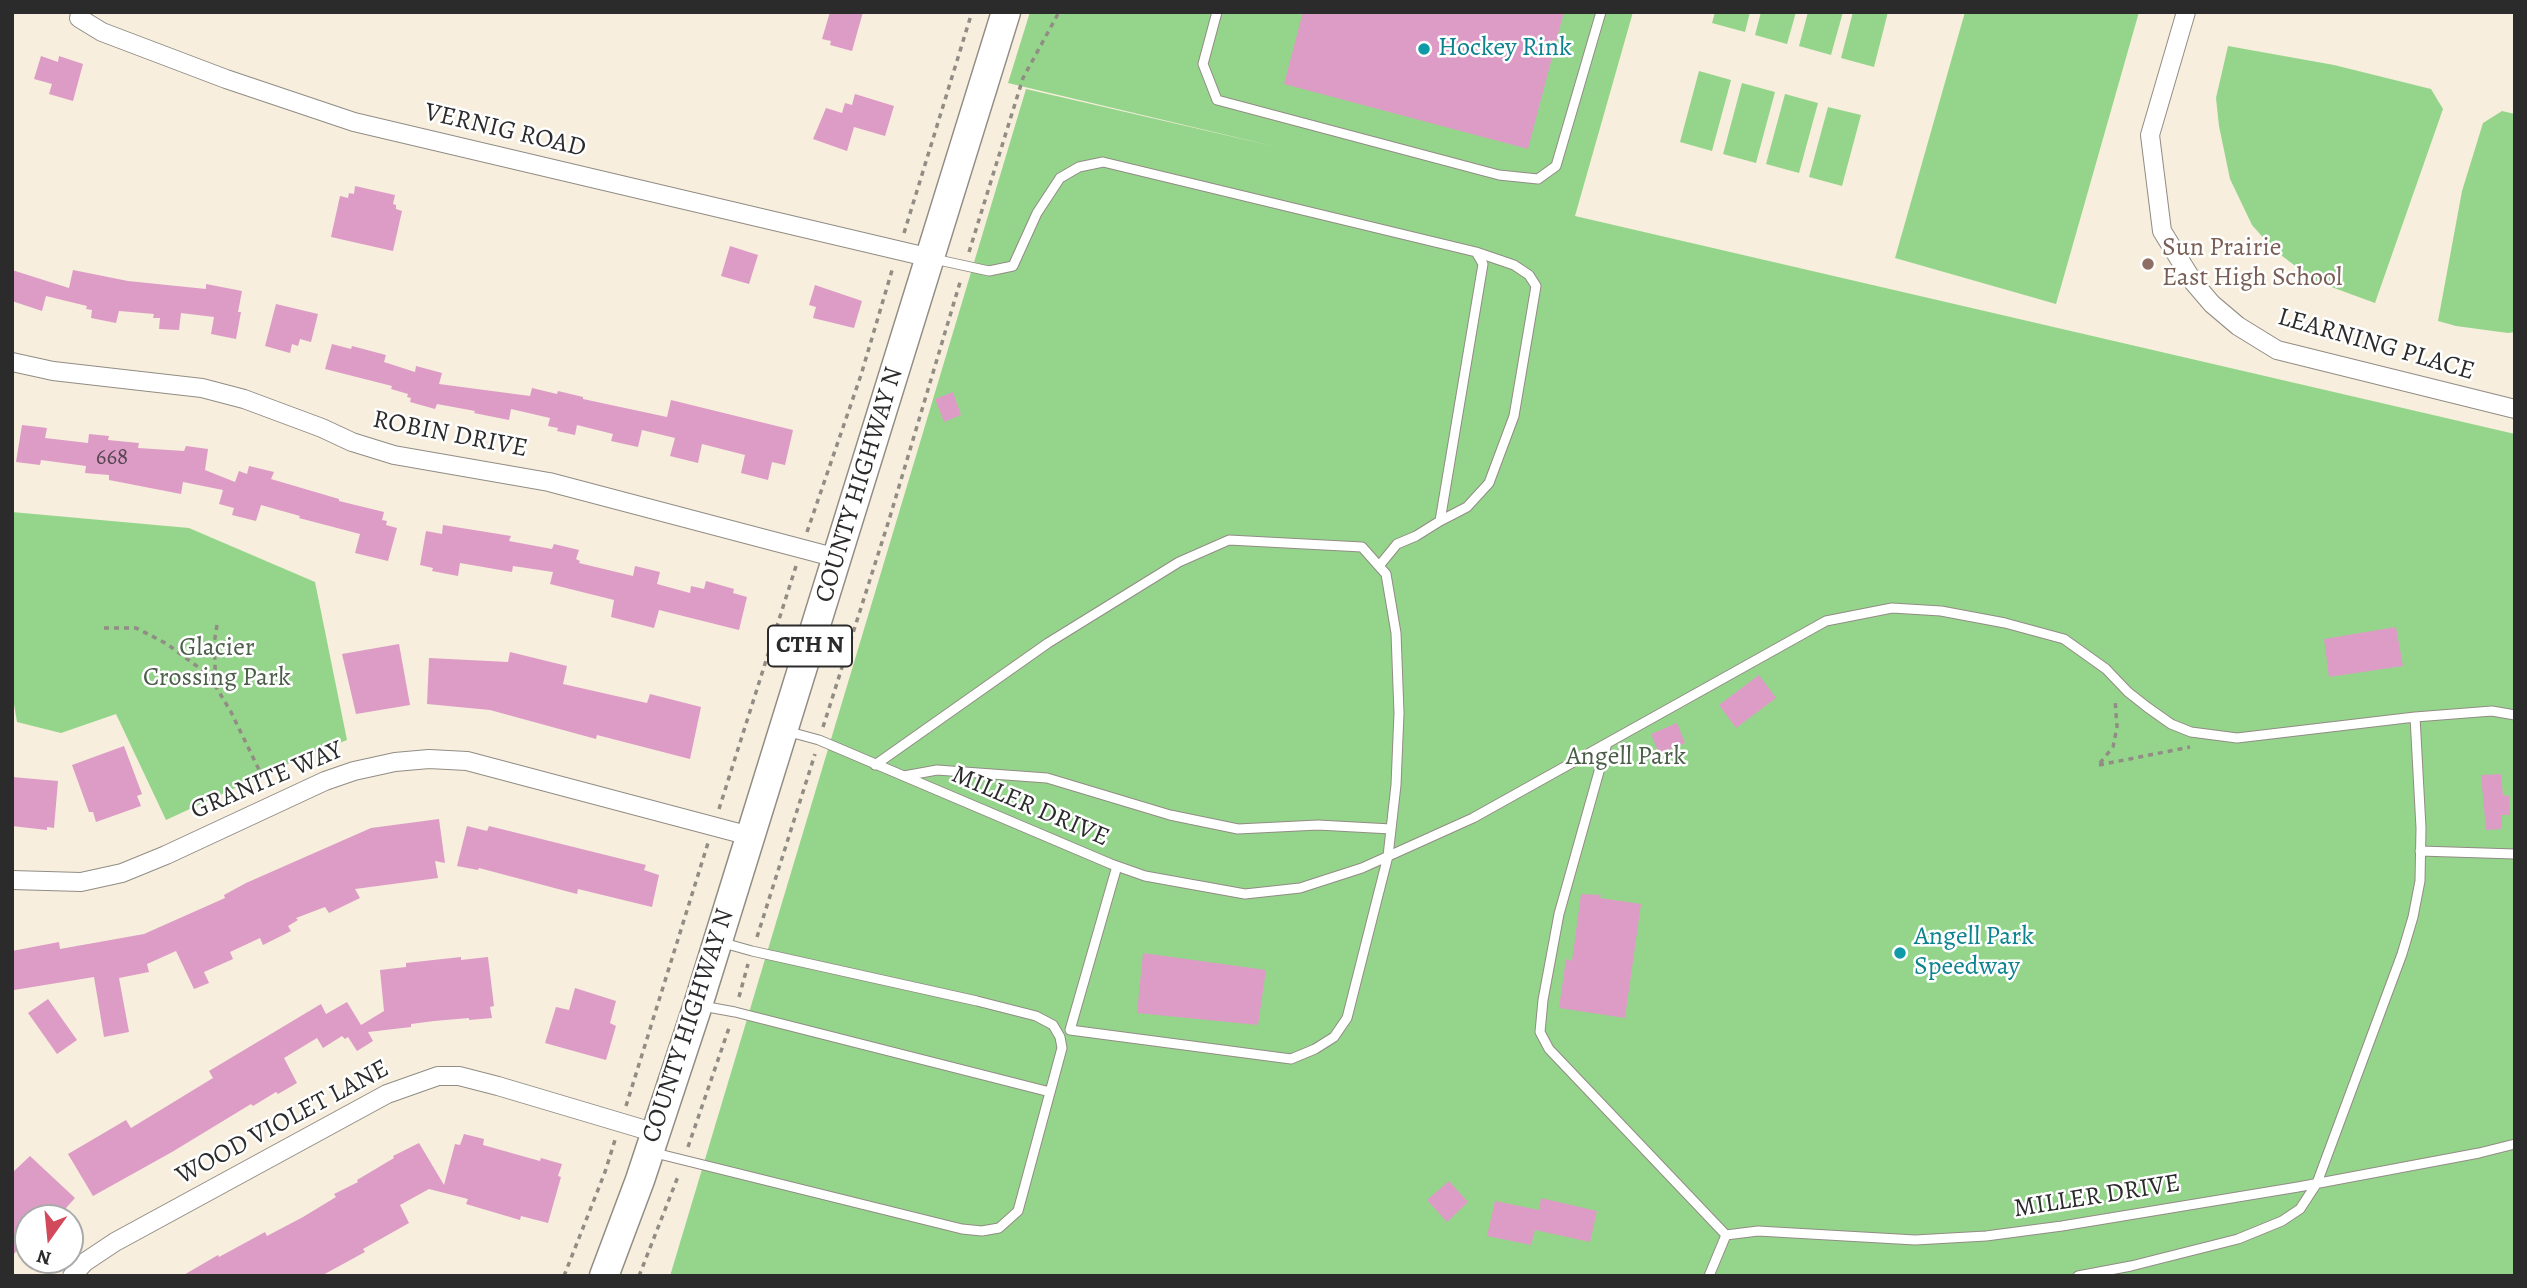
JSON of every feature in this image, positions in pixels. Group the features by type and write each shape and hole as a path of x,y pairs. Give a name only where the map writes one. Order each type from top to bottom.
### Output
{"main road":[{"name":"COUNTY HIGHWAY N","path":"604,1276 653,1142 698,1005 1006,12"}],"street":[{"name":"LEARNING PLACE","path":"2186,12 2150,135 2162,231 2193,283 2238,326 2277,350 2515,409"},
{"name":"VERNIG ROAD","path":"79,18 102,32 213,74 354,122 931,258"},
{"name":"ROBIN DRIVE","path":"12,362 53,371 202,388 244,399 352,442 394,455 549,482 837,558"},
{"name":"GRANITE WAY","path":"12,880 81,882 122,873 325,781 385,764 429,759 467,761 750,836"},
{"name":"WOOD VIOLET LANE","path":"72,1276 85,1262 116,1242 351,1113 387,1094 439,1076 459,1076 498,1086 653,1142"}],"lane":[{"path":"1217,12 1203,64 1217,100 1499,175 1538,179 1556,166 1601,12"},
{"path":"931,258 989,271 1013,266 1037,213 1060,178 1079,167 1103,162 1476,252 1514,265 1529,275 1536,286 1514,416 1489,484 1467,507 1397,544 1379,566"},
{"path":"1440,521 1483,264 1476,252"},
{"path":"875,765 1048,643 1179,562 1229,540 1362,547 1386,575 1396,633 1399,713 1396,785 1388,856 1347,1018 1334,1037 1291,1059 1070,1030 1117,866"},
{"name":"MILLER DRIVE","path":"783,730 819,740 1117,866 1146,876 1200,888 1244,894 1300,888 1362,868 1473,818 1826,621 1892,608 1941,611 2005,623 2064,639 2106,669 2147,707 2171,724 2191,732 2237,738 2492,711 2515,715"},
{"path":"2078,1276 2131,1266 2238,1239 2282,1221 2300,1209 2317,1183 2413,918 2420,881 2415,718"},
{"path":"1607,743 1559,914 1539,1032 1549,1049 1726,1236 1709,1276"},
{"path":"904,776 937,770 1046,778 1170,815 1238,829 1318,825 1391,829"},
{"path":"2420,851 2515,855"},
{"path":"653,1142 683,1161 962,1229 999,1228 1018,1211 1062,1048 1060,1037 1053,1025 1036,1016 717,941"},
{"path":"698,1005 1050,1092"},
{"name":"MILLER DRIVE","path":"1726,1236 1758,1231 1915,1240 1986,1236 2062,1226 2317,1183 2515,1144"}],"path":[{"path":"903,235 972,12"},
{"path":"639,1276 661,1225 734,1012 1023,78 1059,12"},
{"path":"808,528 861,374 893,266"},
{"path":"720,806 796,566"},
{"path":"216,687 214,644 217,625"},
{"path":"104,628 136,628 167,644 198,667 216,687 265,782"},
{"path":"2106,669 2115,694 2117,727 2113,747 2099,765 2199,746"},
{"path":"627,1104 707,849"},
{"path":"564,1276 606,1172 614,1141"}],"green space":[{"name":"Angell Park","path":"1030,12 1633,12 1575,216 2515,434 2515,1276 670,1276 1026,89 1277,147 1008,83"},
{"path":"1715,12 1750,12 1745,32 1712,23"},
{"path":"1761,12 1796,12 1787,44 1755,35"},
{"path":"1808,12 1843,12 1831,55 1799,46"},
{"path":"1853,12 1888,12 1874,67 1841,58"},
{"path":"1965,12 2139,12 2056,304 1895,258"},
{"path":"2228,46 2334,65 2431,89 2443,109 2375,303 2315,281 2273,249 2252,225 2230,179 2219,126 2216,98"},
{"path":"1699,71 1731,80 1712,151 1680,142"},
{"path":"1742,83 1775,92 1756,163 1723,154"},
{"path":"1785,94 1818,103 1799,173 1766,164"},
{"path":"1828,107 1861,115 1842,186 1809,177"},
{"path":"2502,111 2515,114 2515,332 2508,333 2438,321 2462,191 2483,123"},
{"name":"Glacier Crossing Park","path":"12,512 189,528 315,582 347,740 307,755 166,820 116,714 61,733 17,722 12,692"}],"building":[{"path":"830,12 863,12 852,51 830,45 831,41 822,39"},
{"name":"Hockey Rink","path":"1303,12 1564,12 1528,149 1284,84"},
{"path":"41,56 58,62 59,56 83,64 73,101 49,94 52,84 34,79"},
{"path":"855,94 894,106 885,136 854,127 847,151 813,139 826,108 842,113 845,103 852,105"},
{"path":"355,186 395,195 393,204 396,209 402,211 393,251 331,237 340,196 348,198 349,193 354,194"},
{"path":"730,246 758,255 749,284 721,276"},
{"path":"12,270 69,288 73,270 128,281 206,289 206,284 242,291 236,339 211,334 214,317 181,313 179,330 159,329 160,318 153,318 154,314 119,311 116,323 91,318 92,310 86,309 87,306 46,296 42,311 12,301"},
{"path":"815,285 862,301 854,328 813,318 816,307 809,305"},
{"path":"276,304 318,314 311,342 300,339 298,346 292,344 290,353 265,346"},
{"path":"332,344 386,355 384,362 415,372 416,366 442,373 439,384 530,396 532,388 557,394 558,391 667,417 671,400 793,430 785,465 772,462 768,480 741,473 745,455 702,444 698,463 670,456 675,438 642,430 638,447 611,441 613,434 577,425 575,435 557,431 558,428 548,426 550,418 511,409 509,420 437,404 435,409 410,402 408,394 391,389 392,386 325,369"},
{"path":"953,392 961,415 944,422 935,399"},
{"path":"22,425 47,428 45,438 88,443 89,434 109,436 108,440 139,443 138,448 184,451 186,446 208,449 205,470 235,482 239,471 247,474 249,466 274,472 271,479 384,512 382,520 387,521 386,525 397,528 388,561 355,553 360,534 299,518 300,516 261,505 256,521 232,515 234,508 219,504 223,490 183,482 181,494 109,480 109,475 85,473 86,466 41,460 40,465 16,462"},
{"path":"443,525 511,536 509,541 552,549 554,544 579,550 576,559 579,563 633,576 635,566 660,572 657,584 690,593 691,586 704,589 706,581 734,589 733,593 747,597 739,630 659,610 654,628 611,617 614,600 550,584 553,572 513,566 512,572 460,563 458,576 432,571 433,568 420,565 426,531 442,534"},
{"path":"2396,627 2403,666 2329,677 2324,639"},
{"path":"399,644 410,705 356,714 342,654"},
{"path":"510,652 567,666 563,684 647,703 650,694 701,707 690,759 597,735 596,739 490,710 427,704 429,658 508,662"},
{"path":"1759,675 1776,698 1736,728 1719,705"},
{"path":"1677,723 1685,743 1659,754 1651,734"},
{"path":"124,746 142,794 137,796 141,806 96,822 93,812 89,812 72,765"},
{"path":"2501,774 2503,795 2509,796 2510,815 2502,815 2502,829 2486,830 2481,775"},
{"path":"12,777 58,781 54,828 47,827 47,830 12,826"},
{"path":"439,819 445,863 435,861 438,878 355,889 360,898 329,913 325,907 296,918 298,920 288,926 291,931 263,945 260,938 230,952 233,959 204,972 209,983 194,989 176,951 147,964 149,972 119,978 129,1032 104,1037 94,977 14,990 12,951 59,942 60,949 144,934 225,898 224,895 246,883 371,828"},
{"path":"467,826 487,831 489,826 646,865 644,870 659,875 652,907 578,889 577,894 479,868 457,866"},
{"path":"1581,894 1601,895 1600,898 1641,904 1625,1018 1559,1008 1566,959 1572,961"},
{"path":"1143,953 1266,970 1258,1025 1137,1013"},
{"path":"461,957 461,960 488,957 494,1006 490,1007 492,1018 434,1021 411,1024 411,1027 368,1032 373,1041 357,1051 348,1037 345,1039 342,1036 323,1048 317,1038 284,1058 297,1083 253,1106 251,1104 93,1196 68,1154 126,1120 131,1128 213,1078 209,1071 321,1004 326,1014 347,1002 361,1025 384,1011 380,970 406,967 406,963"},
{"path":"575,988 616,1001 610,1023 616,1026 606,1060 545,1043 556,1007 569,1010"},
{"path":"48,999 77,1040 57,1054 28,1013"},
{"path":"464,1134 484,1139 483,1145 540,1161 541,1158 562,1164 548,1223 521,1216 520,1220 466,1204 468,1199 429,1189 400,1205 409,1223 363,1249 365,1252 321,1276 182,1276 265,1232 267,1236 303,1217 336,1197 334,1194 394,1158 393,1156 419,1143 444,1185 455,1144 460,1145"},
{"path":"30,1156 75,1198 70,1204 14,1204 12,1256 12,1173"},
{"path":"1449,1181 1468,1202 1447,1222 1427,1200"},
{"path":"1541,1198 1597,1211 1590,1242 1535,1230 1531,1245 1487,1236 1495,1201 1539,1210"}],"place":[{"name":"Hockey Rink","path":"1424,49"},
{"name":"Sun Prairie East High School","path":"2148,264"},
{"name":"Angell Park Speedway","path":"1900,953"}]}
